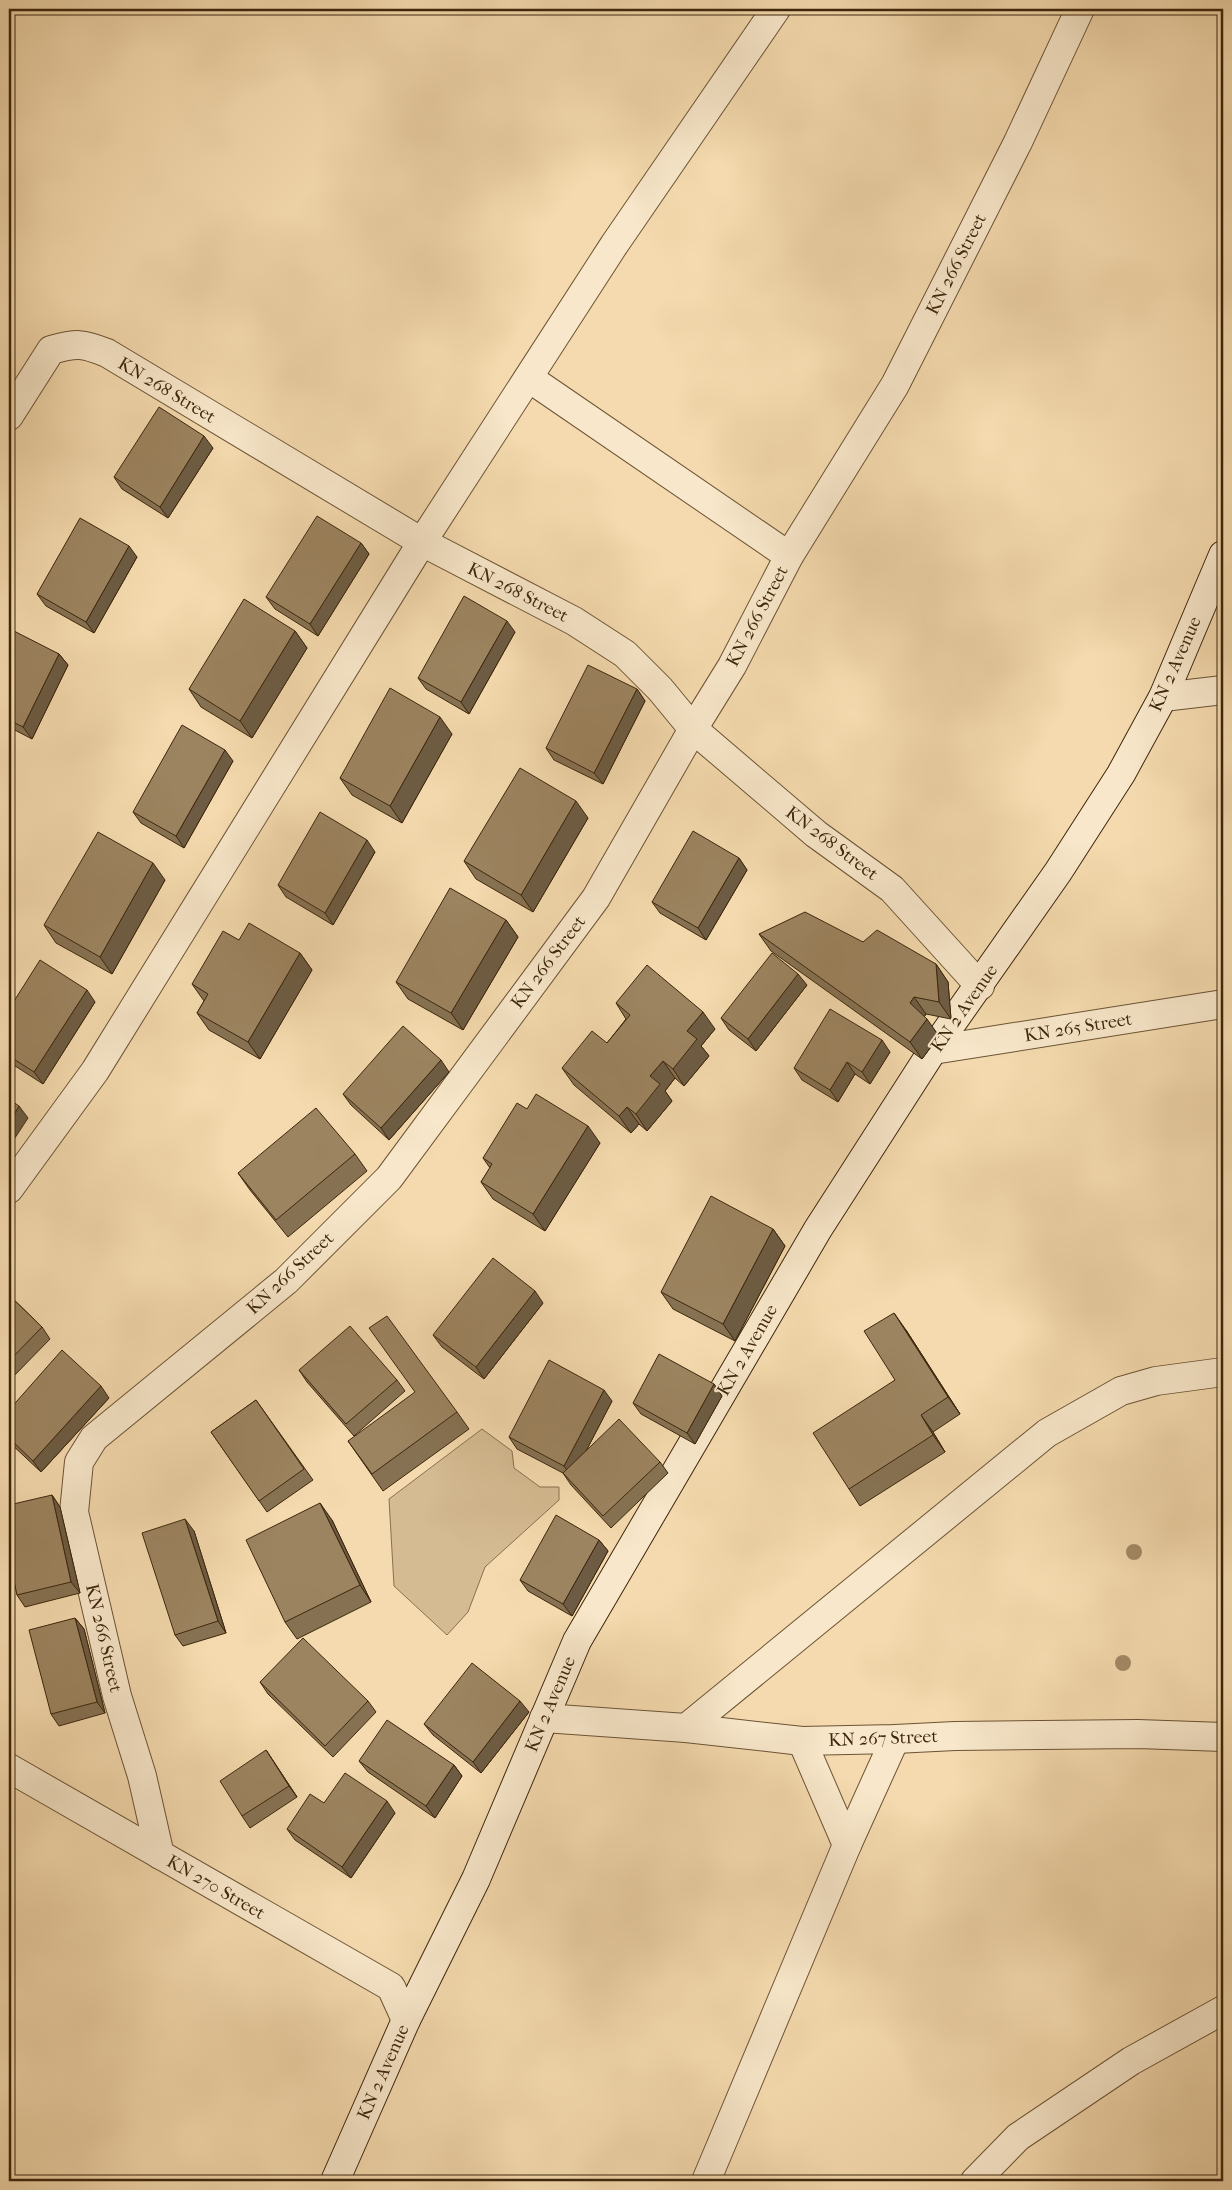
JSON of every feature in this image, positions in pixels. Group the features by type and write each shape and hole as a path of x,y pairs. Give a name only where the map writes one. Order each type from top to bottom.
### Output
{"street":[{"path":"9,1189 95,1071 422,542 614,245 776,9"},
{"name":"KN 266 Street","path":"160,1855 142,1776 117,1696 74,1512 79,1462 94,1438 286,1282 388,1178 596,898 693,729 732,666 789,556 895,385 1018,142 1080,9"},
{"name":"KN 268 Street","path":"9,416 51,350 69,345 84,344 107,353 422,542 574,621 625,654 660,688 693,729 816,834 892,888 980,986"},
{"path":"528,378 789,556"},
{"name":"KN 2 Avenue","path":"335,2181 406,2020 476,1880 582,1633 818,1229 933,1050 980,986 1058,872 1121,774 1162,696 1223,555"},
{"path":"1162,696 1223,690"},
{"name":"KN 265 Street","path":"933,1050 1223,1004"},
{"path":"686,1728 1047,1432 1121,1391 1156,1381 1223,1372"},
{"name":"KN 267 Street","path":"544,1718 686,1728 802,1740 1138,1734 1223,1737"},
{"path":"706,2181 847,1845 895,1739"},
{"path":"802,1740 847,1845"},
{"name":"KN 270 Street","path":"9,1768 392,1987 406,2020"},
{"path":"975,2181 1018,2137 1131,2061 1219,2017"}],"shaded area":[{"path":"482,1429 512,1451 514,1468 540,1487 559,1487 559,1500 485,1567 468,1612 447,1635 394,1586 389,1499"}],"building":[{"path":"159,407 204,436 160,507 114,477"},
{"path":"317,516 361,543 310,624 266,597"},
{"path":"80,518 129,546 86,622 37,594"},
{"path":"464,596 507,621 461,702 418,678"},
{"path":"244,599 295,631 240,721 189,689"},
{"path":"12,630 59,654 23,727 9,720 9,636"},
{"path":"588,665 637,689 594,773 546,748"},
{"path":"390,688 440,717 390,806 340,778"},
{"path":"182,725 225,750 176,836 133,812"},
{"path":"520,768 576,801 521,895 464,861"},
{"path":"320,812 367,840 325,913 278,885"},
{"path":"693,831 739,858 698,928 652,902"},
{"path":"98,832 153,863 100,957 44,925"},
{"path":"450,888 506,920 451,1013 396,982"},
{"path":"805,912 863,942 877,930 936,964 939,1002 914,997 910,1003 927,1019 910,1042 759,934"},
{"path":"249,923 300,953 248,1042 197,1013 208,994 192,984 223,931 239,940"},
{"path":"772,953 798,974 748,1039 721,1018"},
{"path":"40,960 87,990 34,1072 9,1056 9,1009"},
{"path":"647,965 703,1012 687,1031 697,1039 673,1069 663,1061 650,1076 660,1084 636,1114 627,1107 619,1116 562,1068 592,1031 607,1043 630,1015 616,1003"},
{"path":"830,1009 882,1040 862,1072 847,1062 830,1090 794,1068"},
{"path":"403,1026 441,1060 381,1128 343,1094"},
{"path":"536,1094 588,1126 533,1214 481,1182 492,1164 483,1158 517,1103 527,1109"},
{"path":"9,1099 19,1106 9,1123"},
{"path":"316,1108 355,1154 276,1220 238,1173"},
{"path":"711,1196 773,1229 723,1324 661,1292"},
{"path":"493,1258 535,1291 476,1367 433,1335"},
{"path":"9,1295 42,1327 9,1361"},
{"path":"894,1313 948,1397 921,1415 933,1435 849,1489 813,1433 895,1380 864,1331"},
{"path":"387,1316 457,1412 372,1474 348,1441 415,1392 369,1328"},
{"path":"350,1326 397,1380 346,1424 299,1370"},
{"path":"62,1350 101,1386 33,1461 9,1438 9,1410"},
{"path":"659,1354 714,1384 687,1433 633,1403"},
{"path":"549,1360 604,1390 564,1466 509,1437"},
{"path":"256,1400 304,1469 259,1501 211,1432"},
{"path":"619,1419 660,1462 603,1516 563,1473"},
{"path":"52,1495 71,1582 17,1595 9,1558 9,1505"},
{"path":"320,1503 360,1585 285,1622 246,1540"},
{"path":"556,1515 599,1540 563,1604 520,1580"},
{"path":"185,1519 218,1621 175,1635 142,1533"},
{"path":"75,1618 97,1702 51,1714 29,1630"},
{"path":"303,1638 368,1701 325,1746 260,1682"},
{"path":"472,1663 520,1701 473,1762 424,1724"},
{"path":"387,1720 454,1765 426,1806 359,1761"},
{"path":"266,1750 289,1786 242,1816 220,1781"},
{"path":"345,1773 387,1801 342,1867 287,1829 310,1794 324,1803"}]}
